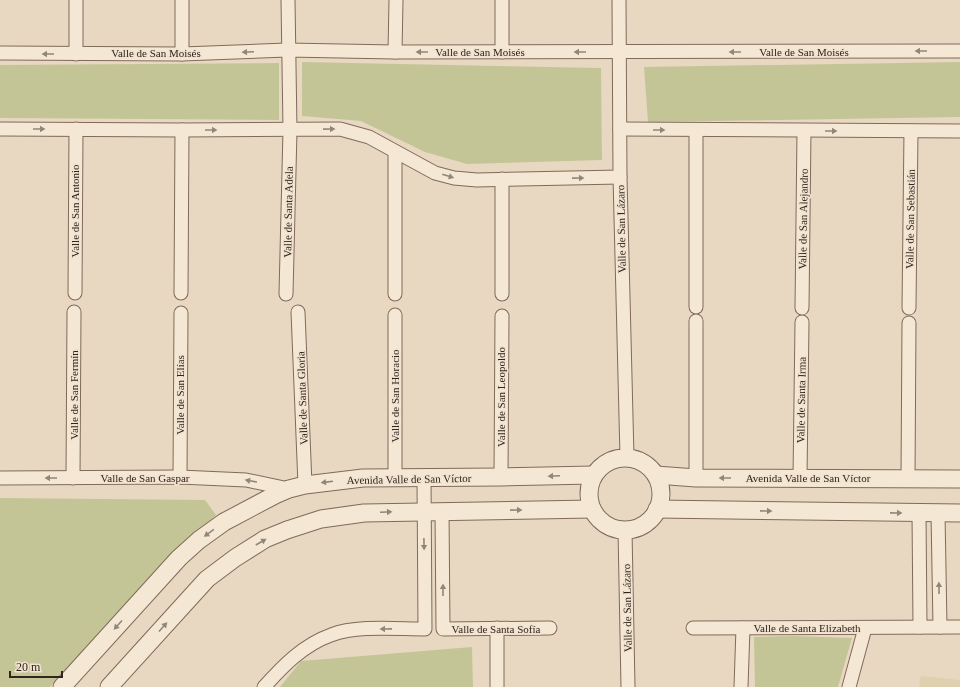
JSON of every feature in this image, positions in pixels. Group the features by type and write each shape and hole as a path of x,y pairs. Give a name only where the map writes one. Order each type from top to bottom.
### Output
{"street":[{"path":"76,0 76,54"},
{"path":"182,0 182,54"},
{"name":"Valle de Santa Adela","path":"286,294 290,130 287,50 288,0"},
{"path":"395,52 396,0"},
{"path":"502,0 502,52"},
{"name":"Valle de San Lázaro","path":"619,0 620,177 627,457"},
{"name":"Valle de San Moisés","path":"0,53 182,54 287,50 395,52 960,51"},
{"path":"0,129 340,129 369,137 435,172 454,178 502,180 620,177"},
{"path":"620,129 960,131"},
{"name":"Valle de San Antonio","path":"74,293 76,130"},
{"path":"181,293 182,130"},
{"path":"696,130 696,307"},
{"name":"Valle de San Alejandro","path":"802,308 804,131"},
{"name":"Valle de San Sebastián","path":"909,308 911,131"},
{"path":"395,152 395,294"},
{"path":"502,180 502,294"},
{"name":"Valle de San Fermín","path":"73,478 74,312"},
{"name":"Valle de Santa Gloria","path":"297,487 298,312"},
{"name":"Valle de San Elías","path":"180,477 181,313"},
{"name":"Valle de San Horacio","path":"395,315 395,478"},
{"name":"Valle de San Leopoldo","path":"501,478 502,316"},
{"path":"696,322 696,478"},
{"name":"Valle de Santa Irma","path":"800,478 802,322"},
{"path":"908,479 909,323"},
{"path":"627,457 644,463 656,475 661,494 657,509 650,520 638,527 625,530 611,527 598,519 592,509 588,491 598,469 609,461 627,457"},
{"name":"Avenida Valle de San Víctor","path":"62,687 179,558 199,540 224,522 297,487 363,478 501,478 594,475"},
{"name":"Avenida Valle de San Víctor","path":"656,475 696,478 960,479"},
{"name":"Valle de San Gaspar","path":"0,478 180,477 246,480 297,487"},
{"path":"264,687 295,655 331,634 353,630 425,629 424,477"},
{"path":"109,687 207,579 235,558 265,539 321,519 364,513 592,509"},
{"path":"657,509 960,513"},
{"name":"Valle de Santa Sofía","path":"442,511 443,629 550,628"},
{"path":"919,513 920,627"},
{"path":"938,513 940,627"},
{"name":"Valle de San Lázaro","path":"625,530 628,687"},
{"name":"Valle de Santa Elizabeth","path":"693,628 960,627"},
{"path":"497,687 498,628"},
{"path":"741,687 743,628"},
{"path":"848,687 864,628"}],"shaded area":[{"path":"921,676 960,680 960,687 919,687"}],"green space":[{"path":"302,62 601,68 602,160 467,164 425,152 361,121 302,116"},
{"path":"960,62 960,117 648,122 644,67"},
{"path":"279,63 279,120 0,118 0,65"},
{"path":"0,498 205,500 216,515 50,687 0,687"},
{"path":"793,636 852,638 838,687 755,687 754,637"},
{"path":"472,647 473,687 280,687 301,661"}]}
